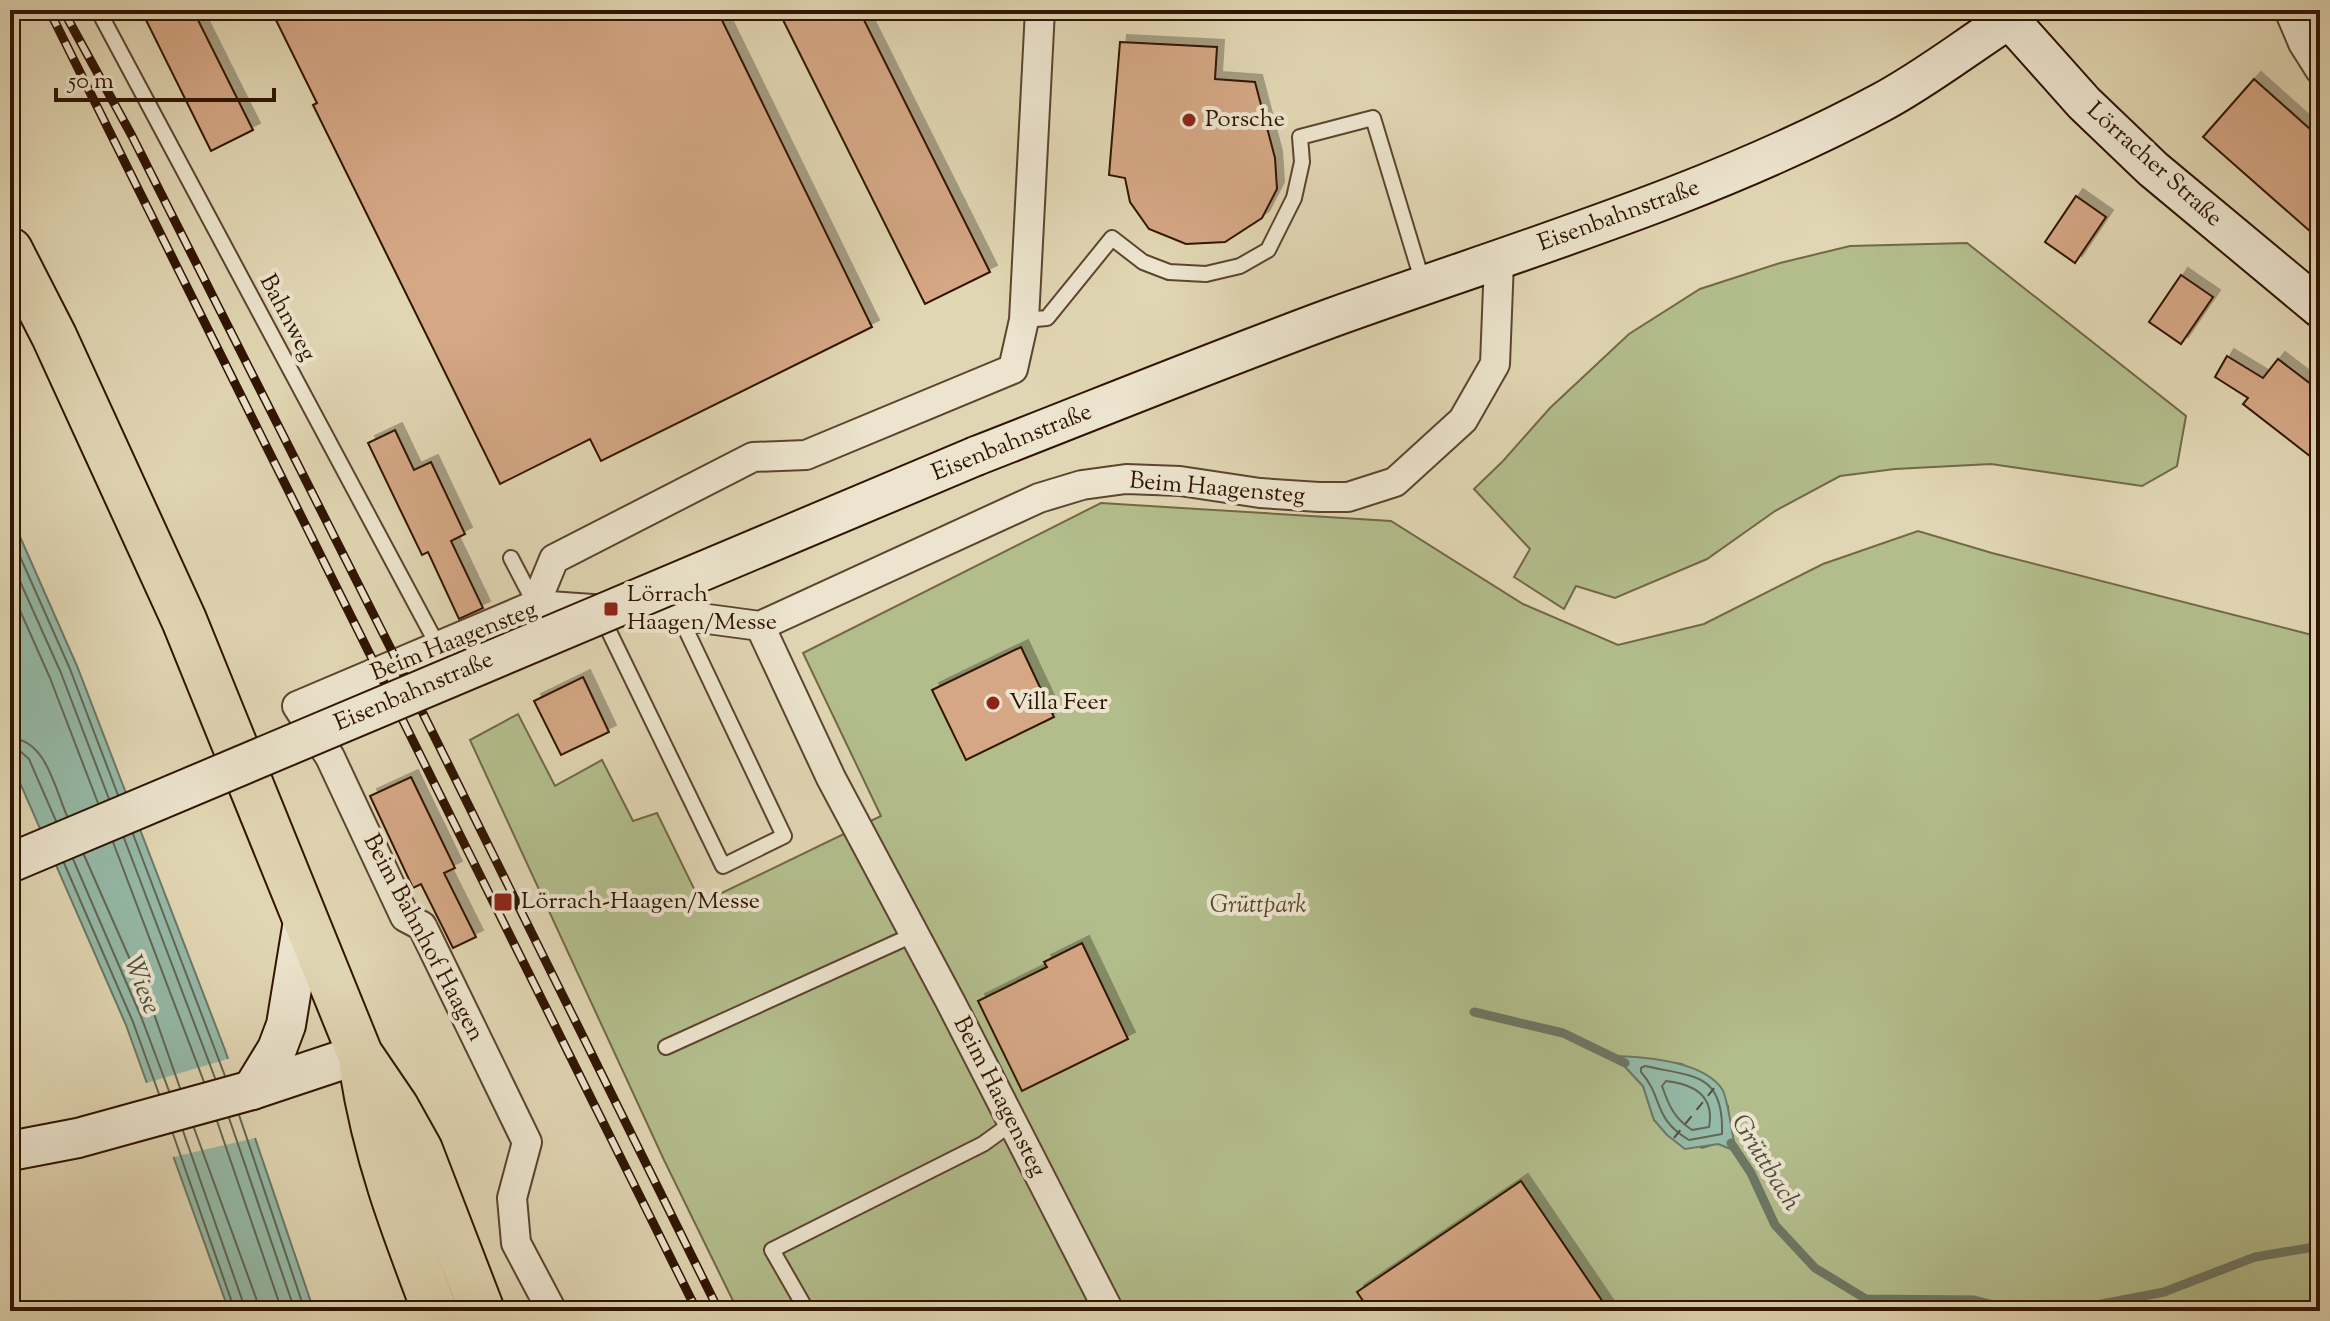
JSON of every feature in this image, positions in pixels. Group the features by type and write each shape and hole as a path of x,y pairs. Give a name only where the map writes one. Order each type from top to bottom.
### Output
{"main road":[{"path":"10,250 54,336 184,620 360,1054 403,1118 420,1150 482,1311"},
{"path":"360,1054 379,1157 435,1311"}],"street":[{"path":"535,605 554,559 753,457 806,455 1013,369 1024,320 1040,10"},
{"path":"2289,10 2303,43 2320,70"},
{"name":"Eisenbahnstraße","path":"10,863 976,456 1332,318 1499,261 1693,189 1789,149 1885,101 2005,15"},
{"name":"Lörracher Straße","path":"2005,15 2084,103 2153,169 2320,308"},
{"name":"Beim Haagensteg","path":"297,706 535,605 678,615 760,626 1039,498 1082,485 1126,479 1180,481 1260,493 1348,497 1395,482 1463,420 1495,364 1499,261"},
{"name":"Beim Haagensteg","path":"760,626 831,778 1109,1311"},
{"name":"Beim Bahnhof Haagen","path":"297,706 330,757 405,917 422,926 527,1142 512,1198 516,1243 552,1311"},
{"path":"286,1063 286,1025 304,915"},
{"path":"10,1151 78,1138 252,1090 286,1063 360,1054"}],"lane":[{"name":"Bahnweg","path":"98,10 438,646"},
{"path":"1024,320 1047,318 1112,238 1143,262 1169,272 1206,274 1240,266 1268,250 1294,198 1302,162 1300,137 1373,118 1424,287"},
{"path":"511,558 535,605"},
{"path":"597,608 723,866 784,836 678,615"},
{"path":"666,1047 915,934"},
{"path":"807,1311 772,1250 983,1144 1012,1123"}],"green space":[{"path":"1967,243 2186,416 2177,466 2142,486 1991,464 1895,469 1840,476 1775,511 1707,559 1615,598 1576,586 1564,609 1514,577 1530,549 1474,489 1550,408 1629,334 1700,289 1780,263 1850,246"},
{"name":"Grüttpark","path":"1101,503 1391,521 1523,604 1618,645 1704,624 1823,564 1918,531 1992,553 2320,637 2320,1311 738,1311 664,1160 470,740 518,714 555,786 602,760 633,821 657,813 701,903 881,816 803,653","holes":["1616,1057 1682,1064 1728,1106 1736,1150 1718,1143 1702,1148 1654,1120 1643,1086"]}],"water":[{"name":"Wiese","path":"10,514 77,666 225,1050 314,1311 229,1311 126,1025 10,760"},
{"path":"1615,1056 1673,1062 1702,1072 1713,1080 1724,1093 1736,1151 1718,1144 1685,1149 1667,1135 1654,1120 1643,1086"}],"pier":[{"path":"231,1058 259,1137 169,1158 143,1084"}],"building":[{"path":"141,10 193,10 253,130 211,151"},
{"path":"271,10 717,10 872,327 601,461 590,439 500,484 313,105 317,103"},
{"path":"778,10 859,10 990,272 925,304"},
{"name":"Porsche","path":"1120,42 1217,47 1215,79 1255,82 1275,158 1277,189 1262,218 1225,242 1186,244 1149,229 1130,202 1125,178 1109,175"},
{"path":"2254,79 2320,138 2320,240 2203,137"},
{"path":"2076,196 2106,217 2075,263 2045,242"},
{"path":"2181,275 2213,297 2181,344 2149,322"},
{"path":"2227,356 2263,378 2278,359 2320,391 2320,464 2243,404 2248,398 2215,377"},
{"path":"395,430 414,470 431,462 465,534 451,541 483,608 459,619 428,552 422,555 368,443"},
{"name":"Villa Feer","path":"1021,647 1054,717 966,760 932,690"},
{"path":"583,677 609,732 561,755 534,701"},
{"path":"411,777 455,868 444,873 476,937 453,948 421,884 413,888 370,796"},
{"path":"1082,943 1128,1039 1022,1091 978,1001 1047,967 1044,962"},
{"path":"1521,1181 1609,1311 1370,1311 1357,1292"}],"waterway":[{"name":"Grüttbach","path":"1474,1012 1563,1033 1625,1063"},
{"name":"Grüttbach","path":"1731,1143 1751,1173 1775,1225 1815,1268 1866,1299 1974,1300 2018,1311"},
{"name":"Grüttbach","path":"2065,1311 2164,1292 2255,1257 2320,1246"}],"ferry route":[{"path":"1674,1138 1715,1087"}],"railway":[{"path":"49,10 697,1311"},
{"path":"63,10 132,136 398,663 719,1311"}],"place":[{"name":"Porsche","path":"1189,120"},
{"name":"Lörrach Haagen/Messe","path":"611,609"},
{"name":"Villa Feer","path":"993,703"},
{"name":"Lörrach-Haagen/Messe","path":"503,902"}]}
